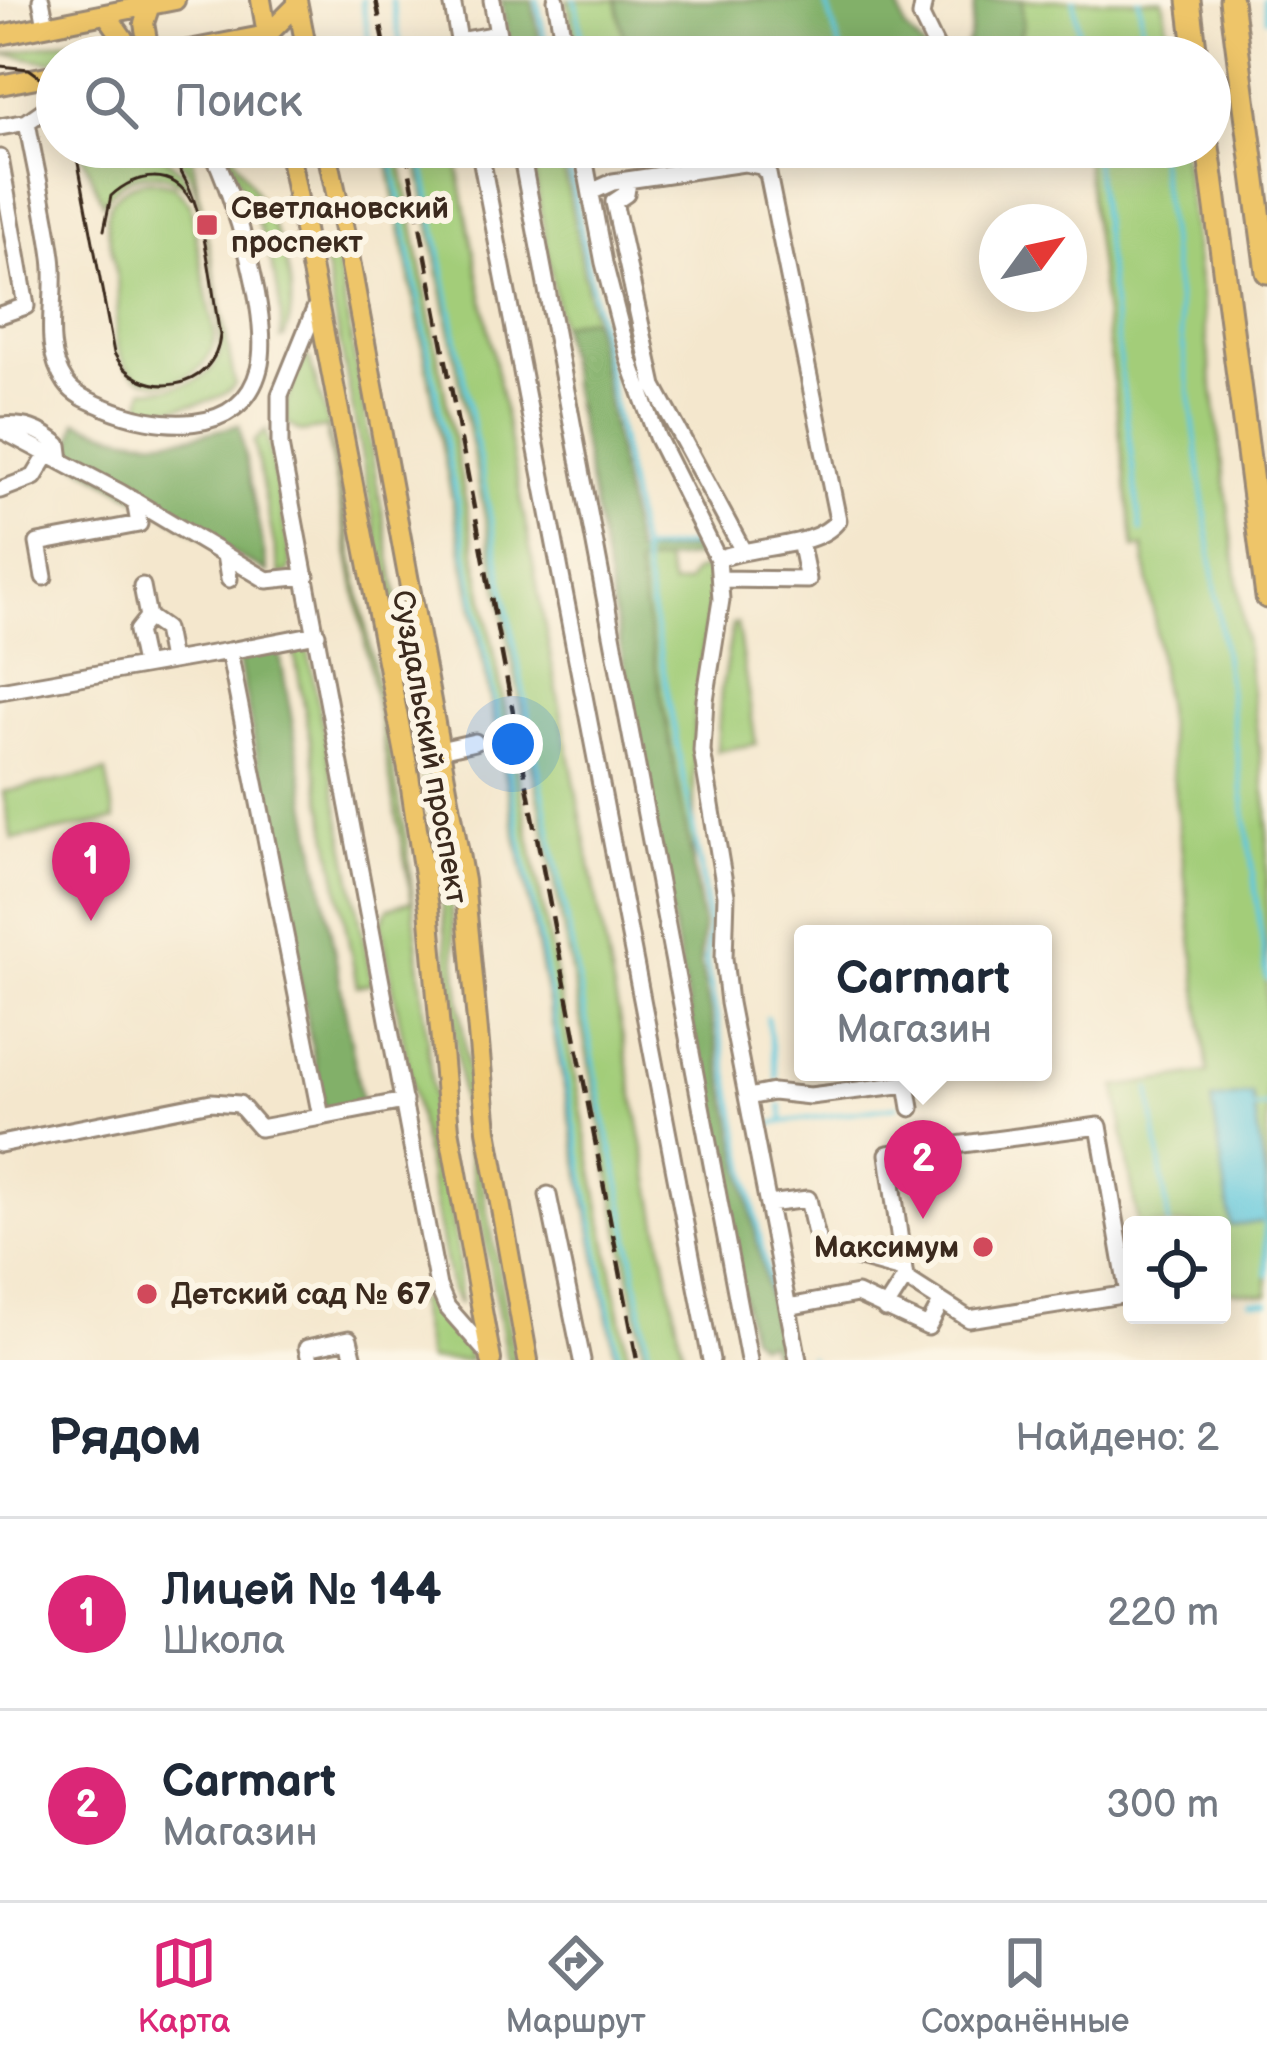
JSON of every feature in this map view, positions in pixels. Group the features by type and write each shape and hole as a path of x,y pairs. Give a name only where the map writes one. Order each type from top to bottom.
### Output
{"highway":[{"path":"1189,0 1193,36"},
{"path":"1232,0 1267,272"},
{"path":"1211,168 1267,597"}],"main road":[{"path":"0,35 175,0"},
{"path":"261,0 267,35"},
{"path":"262,36 294,2"},
{"path":"294,2 303,36"},
{"path":"147,36 144,23 150,5"},
{"path":"106,14 122,36"},
{"path":"0,85 36,78"},
{"name":"Суздальский проспект","path":"292,168 409,775 429,908 449,1130 491,1358"},
{"name":"Суздальский проспект","path":"331,168 464,881 487,1130 528,1360"}],"street":[{"path":"41,0 46,25"},
{"path":"452,0 459,36"},
{"path":"492,0 498,34 493,36"},
{"path":"556,0 562,36"},
{"path":"924,0 921,16 931,36"},
{"path":"0,127 36,115"},
{"path":"26,122 53,262 55,362 67,385 83,398 154,425 226,412 241,403 259,371 262,330 238,222 218,168"},
{"path":"0,158 26,306 0,315"},
{"path":"482,168 711,1360"},
{"path":"524,168 749,1360"},
{"path":"586,168 629,360 656,437 718,559 720,579 702,751 726,895 724,958 729,1003 798,1360"},
{"path":"591,192 613,182 714,168"},
{"path":"718,559 742,549 826,535 838,520 768,174 763,168"},
{"path":"628,182 626,194 614,202 654,386 742,549"},
{"path":"316,304 277,413 438,1286 447,1306 491,1358"},
{"path":"0,428 26,424 59,445 54,458 34,477 0,490"},
{"path":"54,458 267,580 306,576"},
{"path":"44,578 38,543 139,524 135,501"},
{"path":"720,579 808,580 800,541"},
{"path":"225,555 229,579"},
{"path":"142,586 148,616 165,629 171,659"},
{"path":"144,664 137,631 148,616"},
{"path":"0,691 317,634"},
{"path":"229,651 321,1117"},
{"path":"440,751 476,742"},
{"path":"748,1097 773,1092 810,1096 907,1084 911,1108"},
{"path":"0,1144 211,1102 239,1104 260,1128 404,1102"},
{"path":"768,1204 808,1199 820,1247 903,1274 969,1319 1127,1294 1099,1126 888,1154 903,1274 885,1309"},
{"path":"548,1195 582,1360"},
{"path":"788,1306 857,1294 928,1327 941,1303"},
{"path":"310,1360 307,1348 349,1339 354,1360"}],"green space":[{"path":"501,0 532,0 539,36 508,36"},
{"path":"567,0 616,0 624,36 574,36"},
{"path":"616,0 897,0 912,36 624,36"},
{"path":"975,0 1022,0 1020,36 970,36"},
{"path":"1022,0 1163,0 1168,36 1020,36"},
{"path":"36,47 36,60 0,55"},
{"path":"88,168 177,168 189,189 166,177 142,176 120,184 103,204"},
{"path":"186,168 194,168 235,384 206,401 140,408 144,389 196,380 218,359 220,326 213,274"},
{"path":"232,168 241,168 254,190 286,264 290,314 281,339 272,264"},
{"path":"389,168 402,168 629,1360 616,1360"},
{"path":"419,168 458,168 684,1360 645,1360"},
{"path":"564,168 593,321 587,318 560,325 535,169"},
{"path":"1087,168 1185,168 1267,809 1267,1295 1231,1291 1231,1216 1137,1216 1116,1087 1208,1073 1143,547 1134,548"},
{"path":"150,180 173,185 190,204 215,336 212,350 194,372 166,382 151,382 126,366 116,334 118,287 108,212 124,190"},
{"path":"334,245 448,878 473,1131 515,1360 507,1360 465,1132 440,879 322,247"},
{"path":"587,318 593,321 636,554 700,548 697,556 637,565 703,928 700,962 781,1360 773,1360 769,1342 759,1344 750,1335 560,325"},
{"path":"304,358 309,358 326,415 407,843 460,1304 451,1289 381,924 388,908 412,901 326,428 301,432 287,423 285,406"},
{"path":"77,421 119,435 157,440 239,425 268,573 68,459"},
{"path":"266,430 291,563 289,572 280,575 254,442"},
{"path":"665,561 672,586 687,583 694,572 708,567 712,586 695,715 693,866 637,565"},
{"path":"737,623 756,744 717,751 721,692 733,624"},
{"path":"303,645 308,651 372,983 357,986 293,646"},
{"path":"279,650 362,1102 324,1110 238,656"},
{"path":"106,772 115,820 12,840 3,792"},
{"path":"433,1298 466,1344 470,1360 428,1360 417,1301"}],"water":[{"path":"1252,1094 1267,1189 1267,1221 1231,1226 1212,1100"}],"waterway":[{"path":"362,0 368,36"},
{"path":"392,0 399,36"},
{"path":"537,0 544,36"},
{"path":"575,0 582,36"},
{"path":"825,0 836,36"},
{"path":"1074,0 1079,36"},
{"path":"1139,0 1143,36"},
{"path":"1264,0 1267,19"},
{"path":"394,168 619,1360"},
{"path":"424,168 650,1360"},
{"path":"569,168 701,870 709,930 706,963 784,1360"},
{"path":"1096,168 1141,531"},
{"path":"1160,168 1267,979"},
{"path":"643,551 691,545"},
{"path":"767,1018 777,1077"},
{"path":"1150,1089 1168,1216"},
{"path":"781,1105 784,1122"},
{"path":"769,1124 897,1106"},
{"path":"1254,1108 1267,1106"},
{"path":"1264,1221 1267,1275"},
{"path":"1251,1301 1267,1302"}],"tram line":[{"path":"0,66 36,74"},
{"path":"79,168 114,353 125,369 157,384 191,379 205,369 220,335 203,234 178,168"},
{"path":"104,230 111,196 132,182 164,178 191,201"}],"railway":[{"path":"376,0 383,36"},
{"path":"409,168 637,1360"}],"place":[{"name":"Светлановский проспект","path":"207,225"},
{"name":"Лицей № 144","path":"91,921"},
{"name":"Carmart","path":"923,1219"},
{"name":"Максимум","path":"983,1247"},
{"name":"Детский сад № 67","path":"147,1294"}]}
